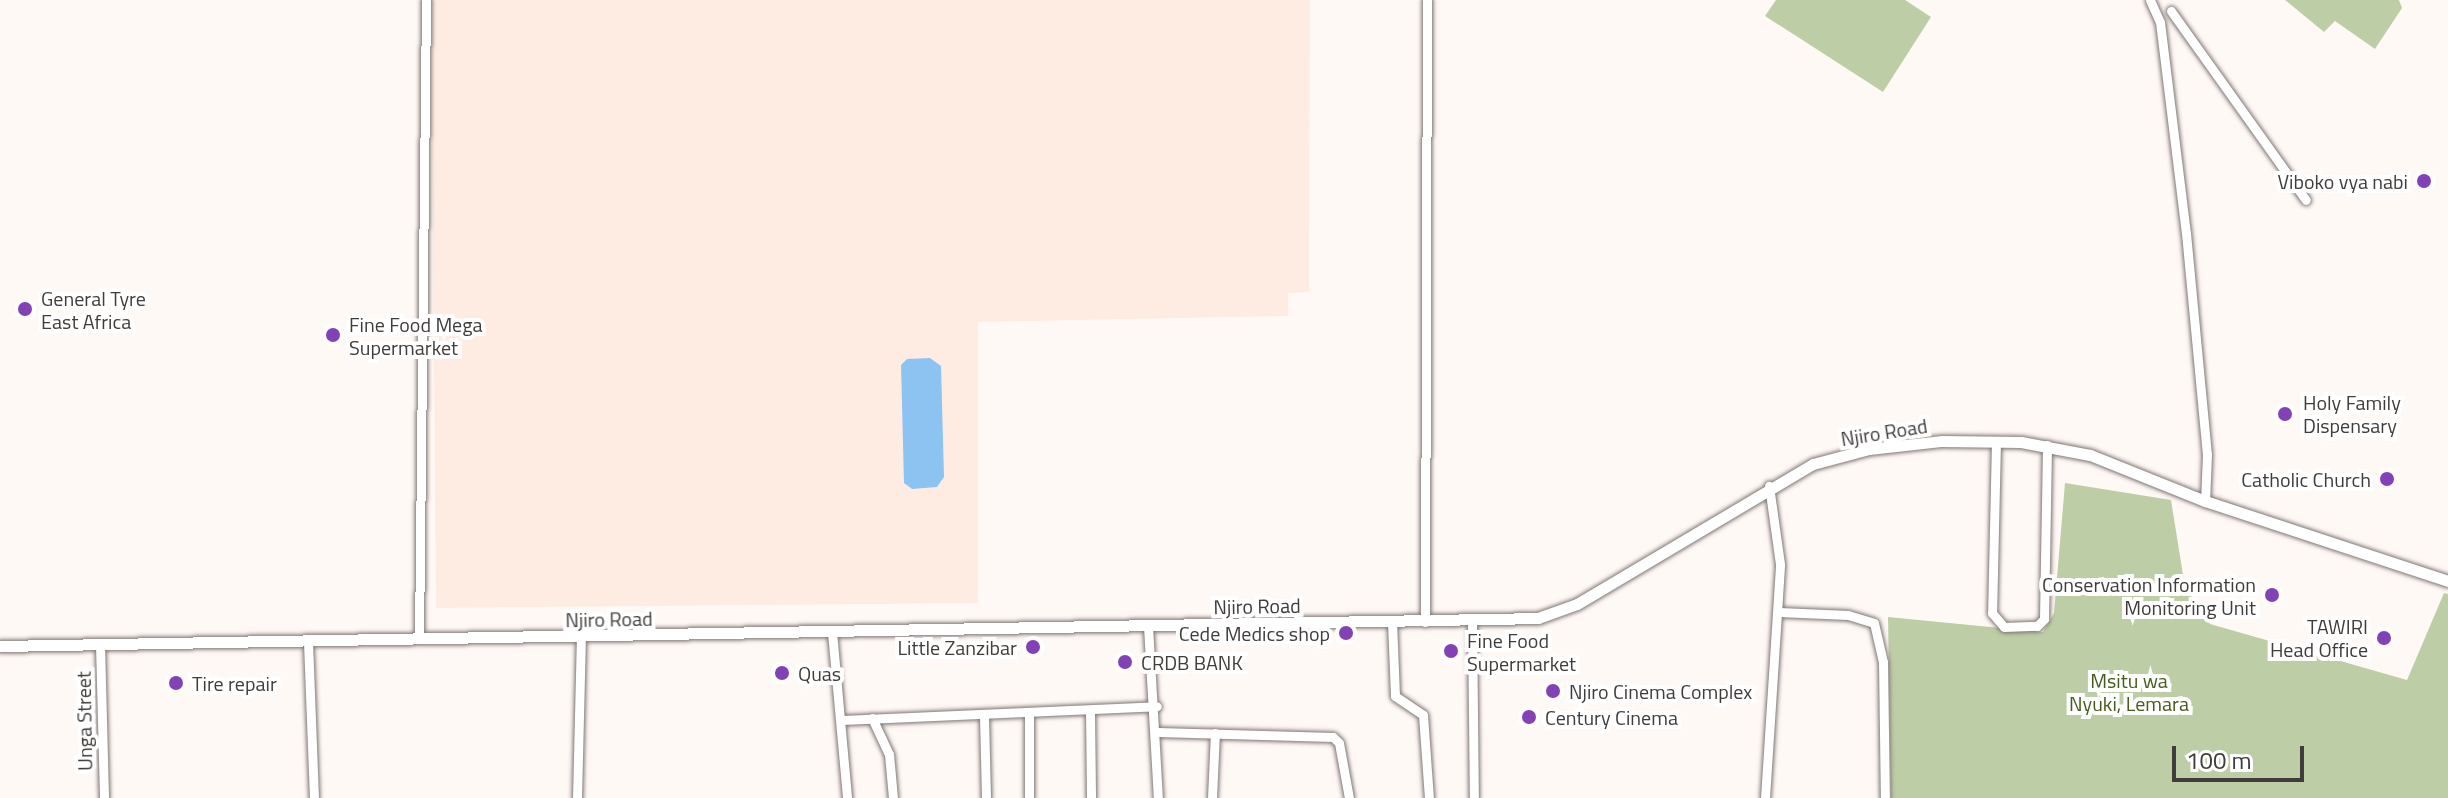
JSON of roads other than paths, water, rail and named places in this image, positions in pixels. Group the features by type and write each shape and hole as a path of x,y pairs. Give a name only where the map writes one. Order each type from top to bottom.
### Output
{"street":[{"path":"419,639 426,0"},
{"path":"1425,622 1427,0"},
{"path":"2150,0 2160,22 2186,233 2207,454 2205,501"},
{"path":"2171,11 2306,200"},
{"path":"1996,441 1992,613 2004,627 2037,626 2044,619 2047,445"},
{"name":"Njiro Road","path":"0,646 1526,619 1564,610 1769,486 1813,464 1869,449 1996,441 2047,445 2090,455 2205,501 2448,581"},
{"path":"1765,798 1779,612 1780,542 1769,486"},
{"path":"1779,612 1863,617 1874,623 1883,662 1885,798"},
{"path":"1472,619 1474,798"},
{"path":"1392,621 1396,700 1423,715 1429,798"},
{"path":"1148,626 1157,706 1158,798"},
{"path":"832,632 847,798"},
{"path":"577,798 581,637"},
{"path":"308,642 314,798"},
{"name":"Unga Street","path":"100,644 104,798"},
{"path":"842,720 1029,715 1157,706"},
{"path":"1090,712 1091,798"},
{"path":"1029,715 1029,798"},
{"path":"984,716 986,798"},
{"path":"872,718 889,754 893,798"},
{"path":"1158,732 1333,737 1339,743 1349,798"},
{"path":"1212,798 1215,733"}],"water":[{"path":"930,358 941,366 944,477 937,487 912,489 904,483 901,365 907,359"}],"place":[{"name":"Viboko vya nabi","path":"2424,181"},
{"name":"General Tyre East Africa","path":"25,309"},
{"name":"Fine Food Mega Supermarket","path":"333,335"},
{"name":"Holy Family Dispensary","path":"2285,414"},
{"name":"Catholic Church","path":"2387,479"},
{"name":"Conservation Information Monitoring Unit","path":"2272,595"},
{"name":"Cede Medics shop","path":"1346,633"},
{"name":"TAWIRI Head Office","path":"2384,638"},
{"name":"Little Zanzibar","path":"1033,647"},
{"name":"Fine Food Supermarket","path":"1451,651"},
{"name":"CRDB BANK","path":"1125,662"},
{"name":"Quas","path":"782,673"},
{"name":"Tire repair","path":"176,683"},
{"name":"Njiro Cinema Complex","path":"1553,691"},
{"name":"Century Cinema","path":"1529,717"}],"park label":[{"name":"Msitu wa Nyuki, Lemara","path":"2129,692"}]}
